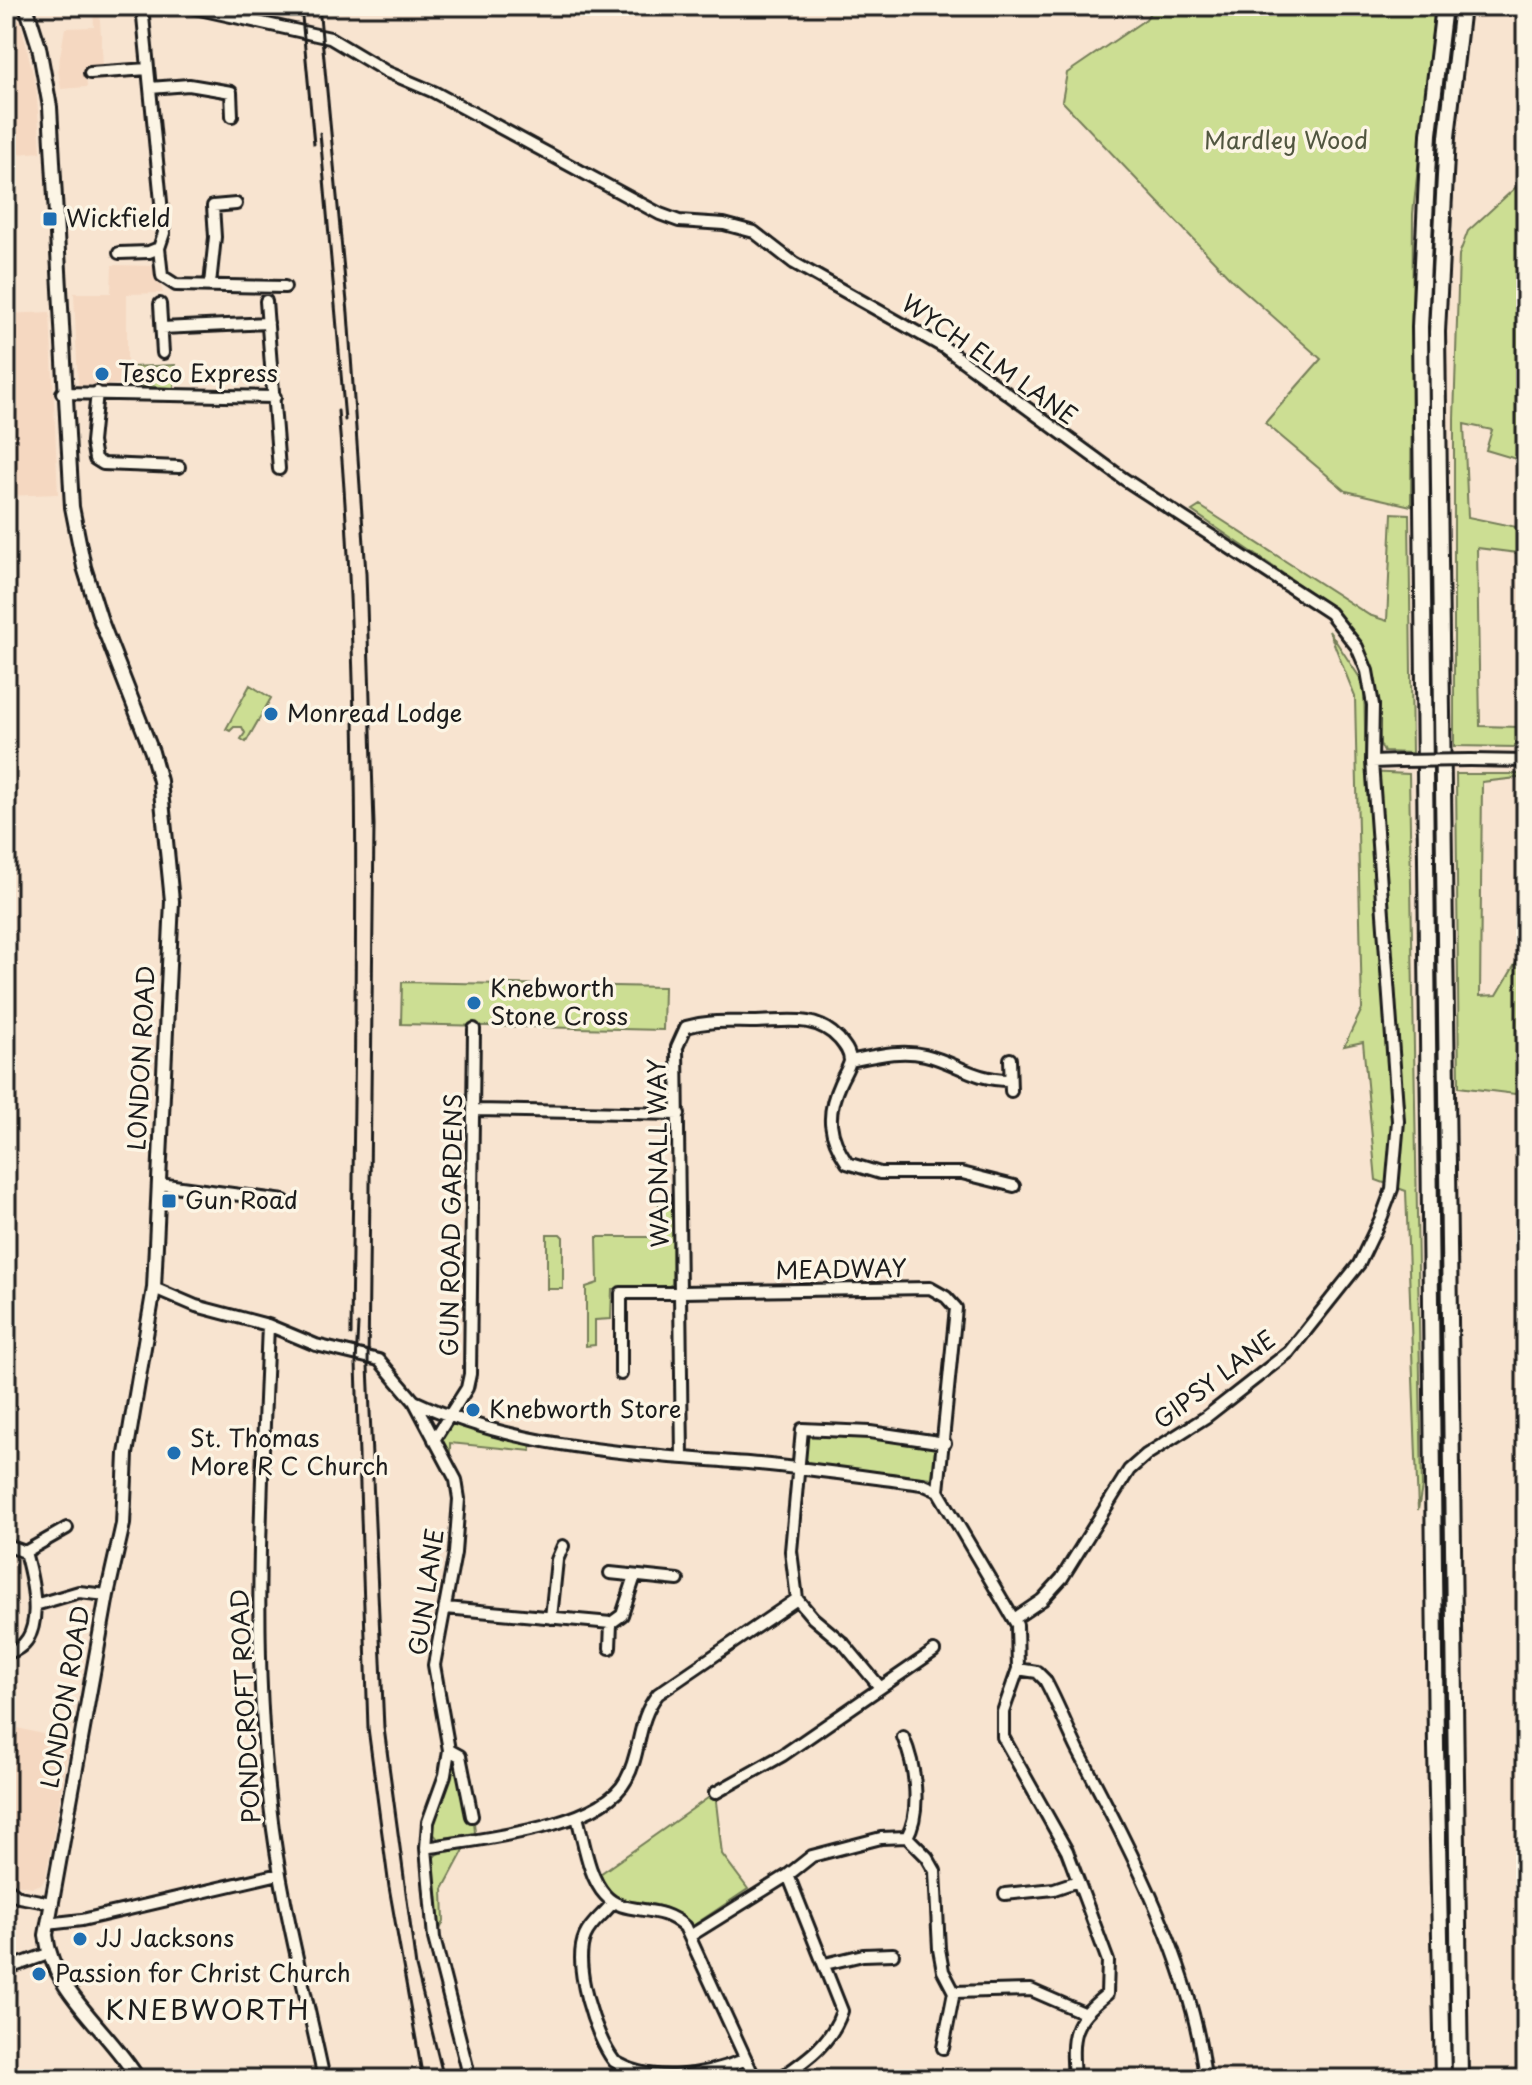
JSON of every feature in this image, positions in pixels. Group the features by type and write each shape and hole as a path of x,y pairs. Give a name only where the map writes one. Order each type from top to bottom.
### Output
{"highway":[{"path":"1443,2079 1436,1747 1420,327 1429,134 1444,6"},
{"path":"1460,2079 1437,332 1447,137 1462,6"}],"main road":[{"name":"LONDON ROAD","path":"28,12 45,75 52,134 62,393 72,507 84,567 115,660 152,752 167,821 172,901 154,1288 126,1454 123,1524 107,1595 98,1660 47,1924 48,1954 60,1980 114,2043 138,2079"}],"street":[{"path":"142,6 164,233 159,248 160,272 166,280 176,285 285,287"},
{"name":"WYCH ELM LANE","path":"186,6 330,38 660,214 679,221 724,224 754,232 794,263 945,348 1124,479 1330,613 1357,647 1367,671 1373,705 1372,762"},
{"path":"90,73 148,69"},
{"path":"150,88 189,85 231,92 232,116"},
{"path":"210,284 215,237 213,206 236,204"},
{"path":"119,253 149,252 159,248"},
{"path":"266,301 279,469"},
{"path":"160,304 163,353"},
{"path":"162,328 268,323"},
{"path":"97,392 92,442 95,459 103,464 179,467"},
{"path":"62,393 275,397"},
{"path":"1372,762 1526,761"},
{"name":"GIPSY LANE","path":"1014,1619 1042,1600 1062,1578 1129,1470 1146,1455 1206,1417 1289,1352 1359,1264 1382,1216 1392,1189 1398,1121 1372,762"},
{"name":"WADNALL WAY","path":"682,1458 677,1047 686,1027 712,1019 804,1020 834,1034 847,1048 850,1061"},
{"name":"GUN ROAD GARDENS","path":"434,1440 467,1388 470,1374 474,1029"},
{"path":"1010,1059 1010,1086 911,1053 850,1061 829,1120 832,1138 847,1163 880,1173 962,1173 1014,1186"},
{"path":"475,1110 679,1114"},
{"path":"159,1184 284,1201"},
{"path":"154,1288 196,1306 268,1325"},
{"name":"MEADWAY","path":"621,1374 621,1293 930,1288 946,1297 956,1308 938,1491"},
{"name":"GUN LANE","path":"268,1325 316,1345 374,1358 386,1366 414,1401 456,1480 459,1499 446,1608 434,1665 449,1750 445,1775 428,1822 426,1848 434,1938 467,2067 464,2079"},
{"name":"PONDCROFT ROAD","path":"268,1325 257,1630 269,1802 279,1874 324,2079"},
{"path":"414,1401 450,1415 592,1451 798,1467 922,1484 938,1491 1014,1619 1019,1641 1018,1669 1003,1712 1003,1737 1067,1851 1108,1961 1107,1994 1084,2013 1071,2036 1074,2079"},
{"path":"879,1686 844,1644 813,1618 797,1599 790,1560 802,1429 870,1432 945,1443"},
{"path":"6,1545 25,1552 67,1528"},
{"path":"551,1618 557,1560 563,1546"},
{"path":"6,1653 23,1645 31,1631 35,1605 25,1552"},
{"path":"610,1573 678,1580"},
{"path":"446,1608 611,1623 622,1615 635,1576"},
{"path":"35,1605 79,1592 107,1595"},
{"path":"426,1848 577,1817 605,1806 622,1788 633,1763 642,1717 658,1694 797,1599"},
{"path":"610,1648 611,1623"},
{"path":"715,1793 783,1755 934,1651"},
{"path":"1018,1669 1037,1672 1045,1680 1160,1917 1199,2032 1205,2079"},
{"path":"903,1737 914,1775 913,1822 907,1837"},
{"path":"449,1750 460,1756 472,1816"},
{"path":"577,1817 595,1877 613,1902 664,1912 679,1921 690,1936 755,2079"},
{"path":"690,1936 788,1875 812,1856 881,1838 907,1837 927,1857 935,1871 939,1949 943,1971 954,1992 943,2048"},
{"path":"47,1924 82,1920 279,1874"},
{"path":"779,2079 817,2052 836,2029 842,2011 788,1875"},
{"path":"1005,1894 1054,1889 1078,1881"},
{"path":"6,1887 19,1897 51,1903"},
{"path":"613,1902 588,1930 581,1951 592,2012 614,2061 640,2072 679,2076 718,2071 744,2060"},
{"path":"6,1969 48,1954"},
{"path":"825,1964 863,1955 893,1954"},
{"path":"954,1992 1031,1990 1084,2013"}],"shaded area":[{"path":"93,6 99,6 103,65 85,65 87,87 61,89 58,68 65,28 94,27"},
{"path":"6,20 20,20 36,86 41,152 6,155"},
{"path":"112,265 156,266 163,293 127,294 127,384 78,386 74,293 111,293"},
{"path":"50,312 58,494 6,496 6,314"},
{"path":"6,1725 70,1741 46,1876 42,1884 32,1887 16,1884 6,1876"}],"green space":[{"name":"Mardley Wood","path":"1154,6 1435,6 1413,214 1411,506 1346,491 1265,423 1321,359 1232,280 1062,101 1067,73 1146,19"},
{"path":"1526,178 1526,407 1521,413 1526,420 1526,462 1486,450 1492,430 1464,424 1468,517 1526,529 1526,554 1477,548 1480,726 1519,727 1517,747 1454,746 1454,419 1459,255 1468,231"},
{"path":"175,365 174,388 131,385 132,367"},
{"path":"1200,506 1369,615 1387,621 1392,513 1409,514 1412,753 1384,752 1380,744 1378,702 1372,668 1366,653 1345,622 1329,605 1192,511"},
{"path":"1329,631 1364,684 1366,772 1409,774 1422,1487 1418,1510 1406,1191 1376,1180 1363,1042 1344,1046 1362,1009 1355,697"},
{"path":"250,685 271,698 246,742 241,739 245,733 242,727 234,727 230,731 226,729"},
{"path":"1456,774 1526,774 1526,777 1482,782 1480,996 1497,995 1526,946 1526,1080 1515,1094 1459,1087"},
{"path":"402,982 664,987 663,1030 401,1024"},
{"path":"659,1204 671,1204 673,1208 672,1284 664,1289 612,1289 611,1319 595,1320 595,1345 586,1346 586,1287 598,1283 597,1237 657,1237"},
{"path":"547,1234 563,1237 563,1289 547,1289"},
{"path":"459,1423 530,1442 531,1451 450,1443 450,1458 442,1436 450,1425"},
{"path":"806,1434 873,1437 935,1448 932,1478 802,1463"},
{"path":"452,1757 457,1759 467,1821 474,1822 475,1833 438,1839 431,1831 431,1822"},
{"path":"715,1793 722,1854 748,1889 691,1927 668,1909 624,1900 608,1892 600,1874"},
{"path":"465,1848 443,1889 444,1922 437,1934 433,1858 437,1854"}],"railway":[{"path":"301,6 314,144"},
{"path":"319,6 348,313 366,573 374,825 368,1366 384,1728 416,1967 444,2079"},
{"path":"320,133 345,420"},
{"path":"338,411 352,642 355,757 351,1335"},
{"path":"358,1324 356,1364 368,1728 389,1887 423,2079"}],"place":[{"name":"Wickfield","path":"50,219"},
{"name":"Tesco Express","path":"102,374"},
{"name":"Monread Lodge","path":"271,714"},
{"name":"Knebworth Stone Cross","path":"474,1003"},
{"name":"Gun Road","path":"169,1201"},
{"name":"Knebworth Store","path":"473,1410"},
{"name":"St. Thomas More R C Church","path":"174,1453"},
{"name":"JJ Jacksons","path":"80,1939"},
{"name":"Passion for Christ Church","path":"39,1974"}],"district":[{"name":"KNEBWORTH","path":"208,2010"}]}
